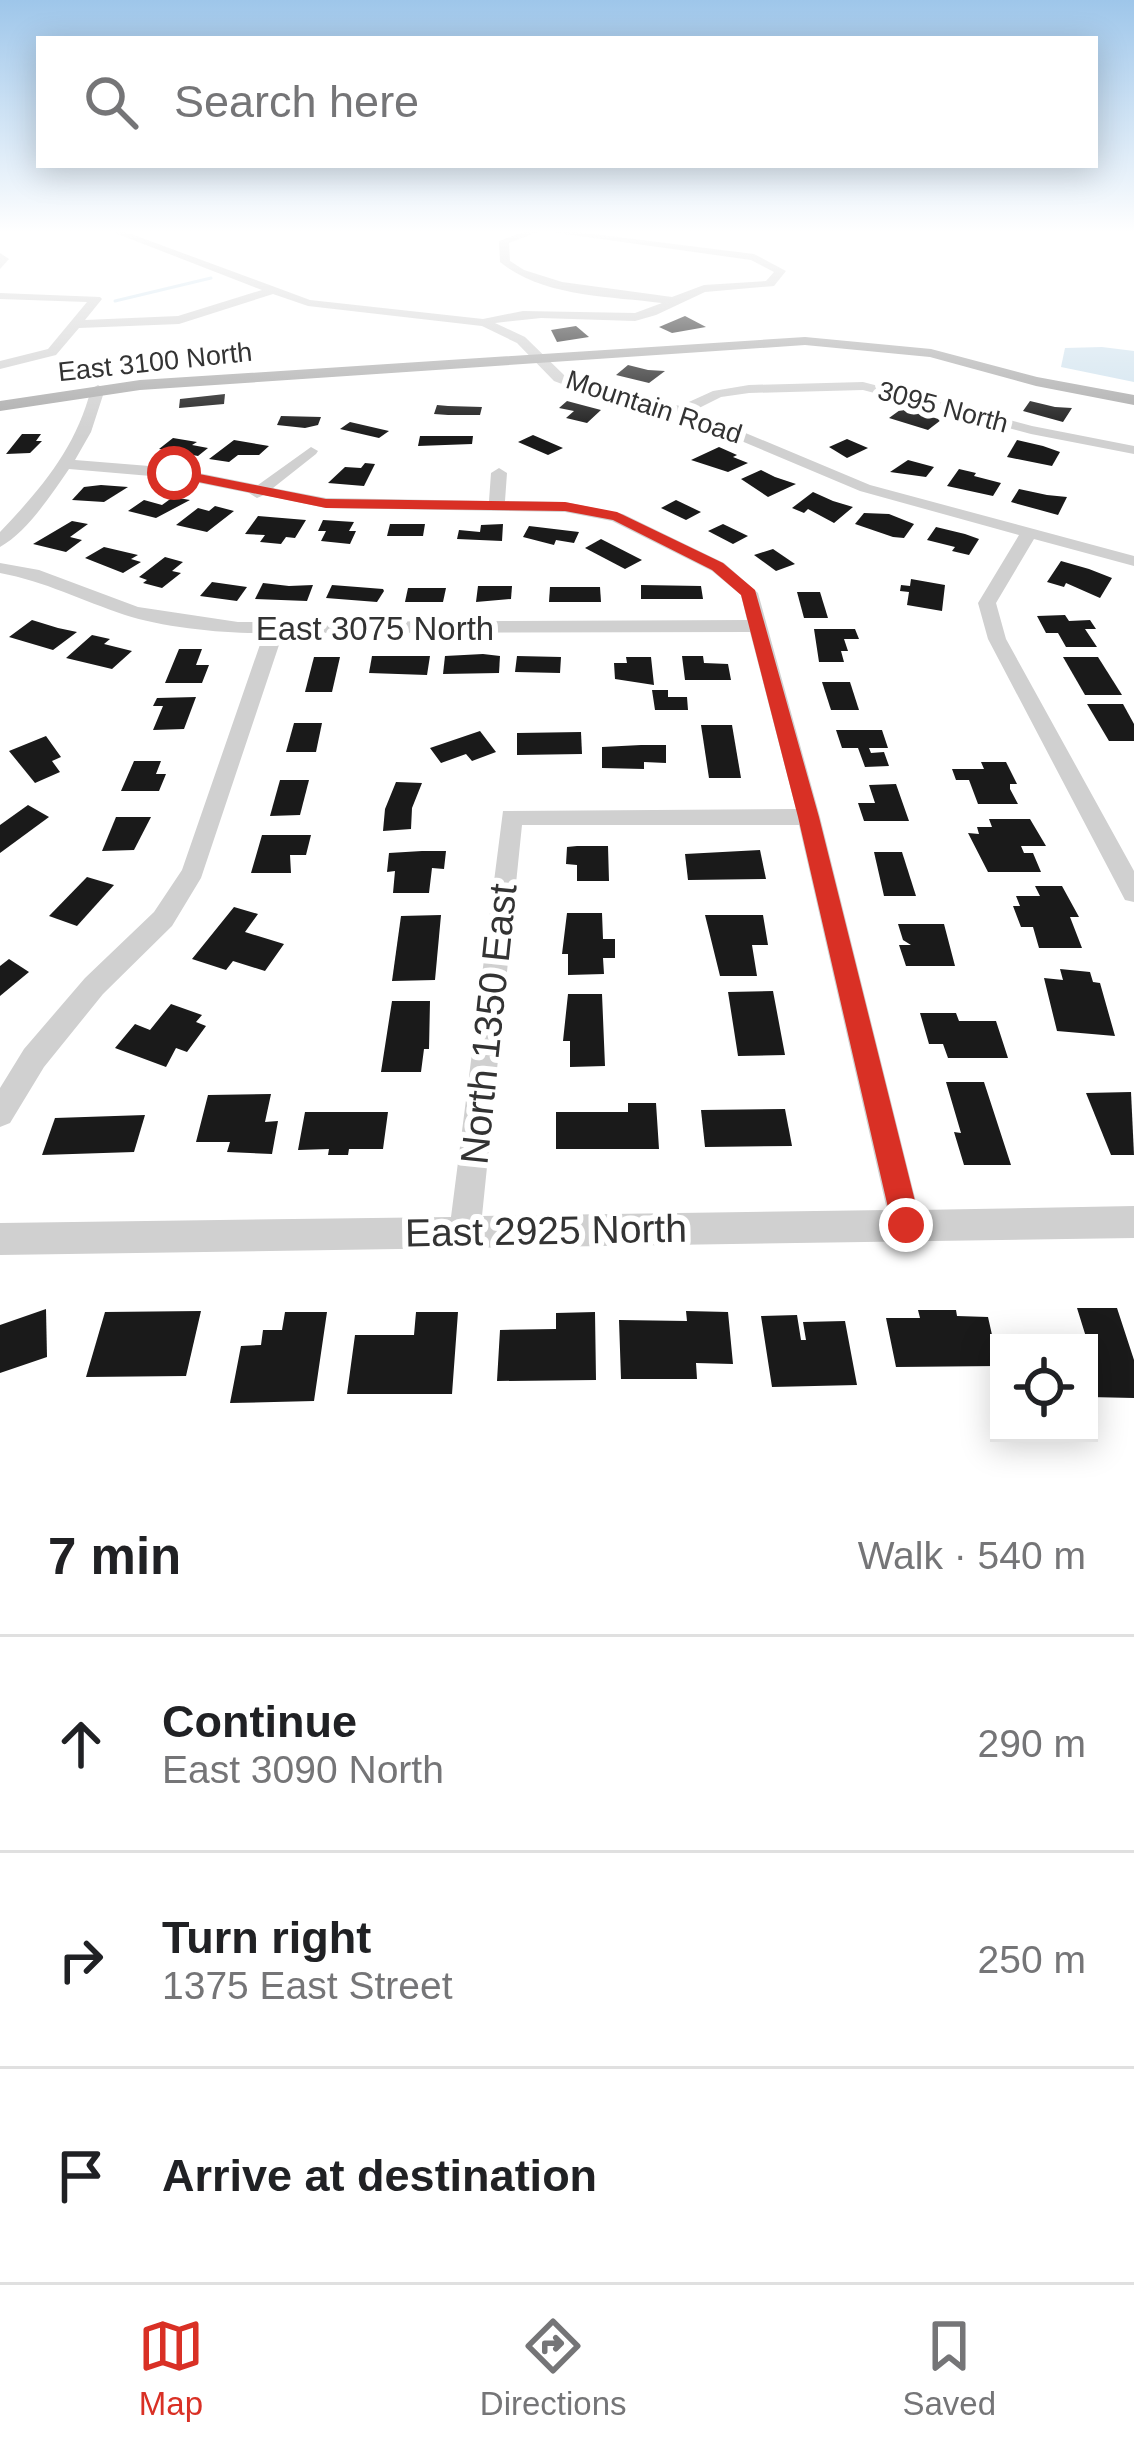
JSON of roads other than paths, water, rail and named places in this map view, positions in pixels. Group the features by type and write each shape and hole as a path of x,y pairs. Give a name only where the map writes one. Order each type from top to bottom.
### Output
{"main road":[{"name":"East 3100 North","path":"0,406 98,389 784,341 891,346 1134,400"}],"street":[{"path":"0,365 47,355 95,300"},
{"path":"77,324 179,320 244,300"},
{"path":"299,300 329,308 485,322 526,313 592,319 654,314 680,300"},
{"path":"662,300 675,302"},
{"name":"Mountain Road","path":"485,322 512,334 559,378 588,389 682,411 866,488 1134,561"},
{"name":"3095 North","path":"682,411 734,392 863,386 1031,430 1134,450"},
{"path":"0,542 64,464 94,413 98,389"},
{"path":"257,493 310,451"},
{"path":"64,464 174,473 257,493 365,506 565,507 617,517 718,567 749,593 906,1225"},
{"path":"496,506 499,473"},
{"path":"1030,531 987,603 997,639 1134,893"},
{"name":"East 3075 North","path":"0,568 33,574 134,612 275,629 759,626"},
{"path":"0,1114 34,1058 94,986 163,919 193,872 275,629"},
{"name":"North 1350 East","path":"465,1231 511,817 808,817"},
{"name":"East 2925 North","path":"0,1239 1134,1222"}],"water":[{"path":"1065,348 1134,351 1134,382 1061,367"}],"waterway":[{"path":"115,301 119,300"}]}
